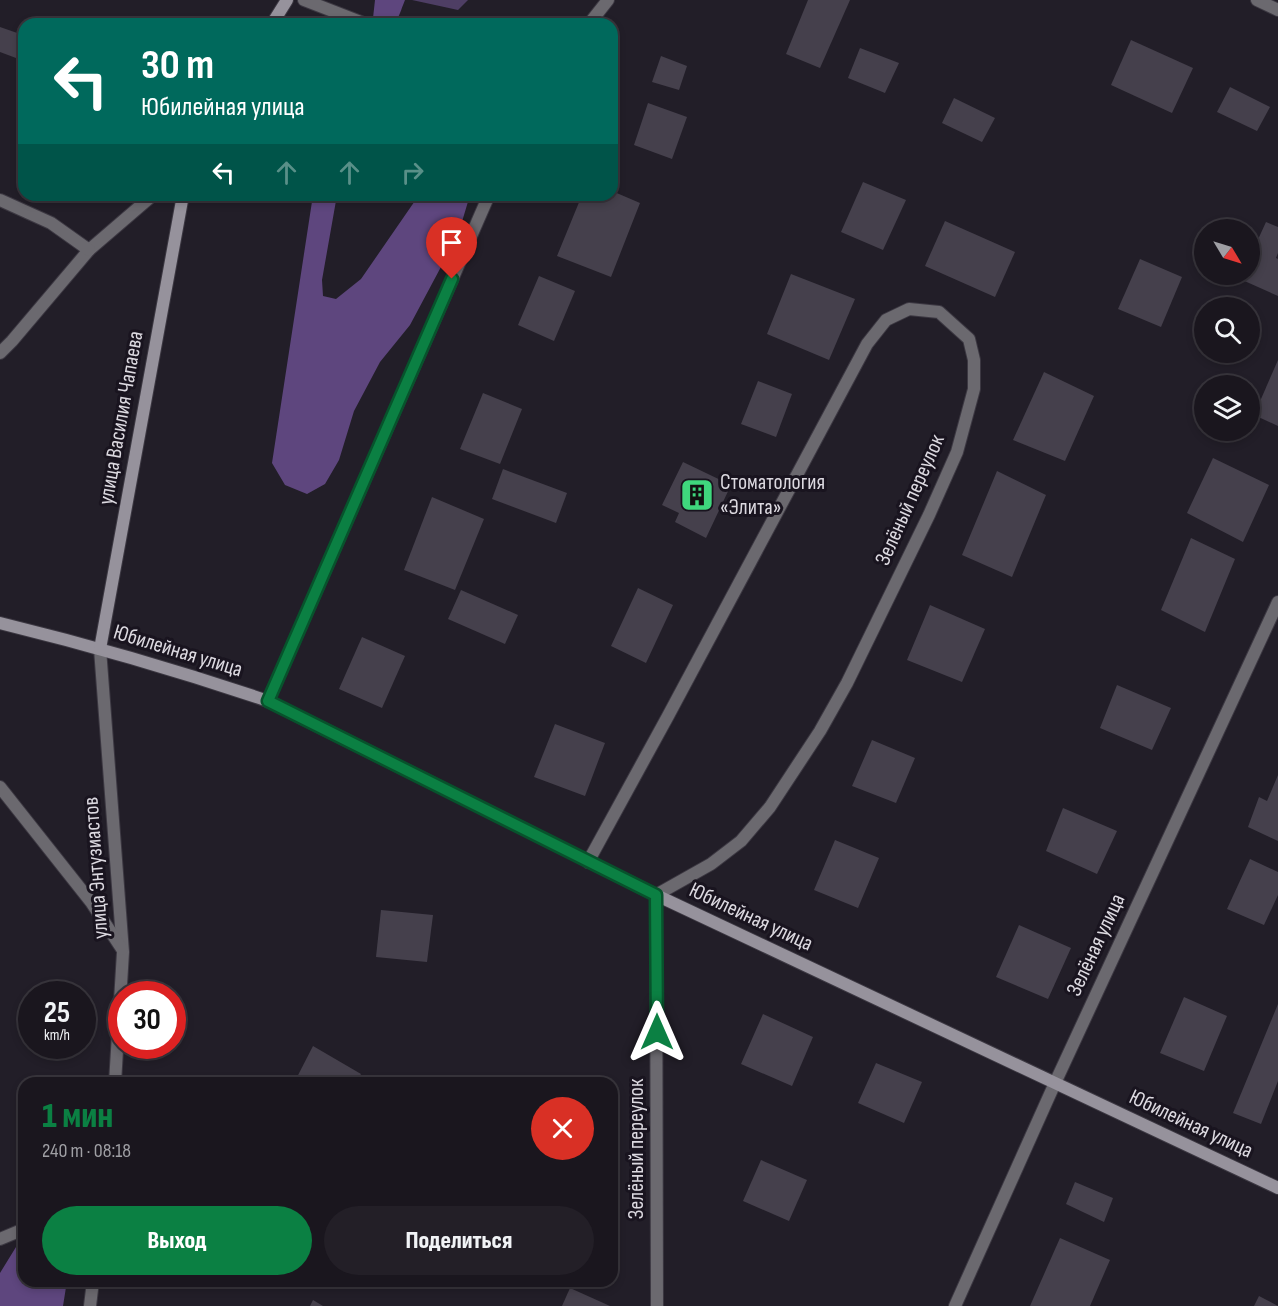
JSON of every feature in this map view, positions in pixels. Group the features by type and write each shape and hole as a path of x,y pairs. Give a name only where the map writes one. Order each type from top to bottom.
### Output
{"street":[{"path":"276,18 287,0"},
{"path":"304,0 350,18"},
{"path":"594,18 608,0"},
{"path":"1257,0 1278,10"},
{"path":"0,200 51,223 89,250"},
{"path":"0,353 89,250 146,201"},
{"name":"улица Василия Чапаева","path":"100,649 182,201"},
{"path":"268,701 486,201"},
{"name":"Зелёный переулок","path":"588,862 867,344 886,320 909,309 939,312 969,339 974,360 974,389 957,452 853,672 820,731 770,807 741,841 711,864 656,895 657,1306"},
{"name":"Зелёная улица","path":"955,1306 1055,1083 1278,603"},
{"name":"Юбилейная улица","path":"0,623 59,637 268,701 656,895 1278,1188"},
{"name":"улица Энтузиастов","path":"100,649 123,952 115,1077"},
{"path":"0,787 92,902 123,952"},
{"path":"0,1239 18,1232"},
{"path":"90,1306 92,1287"}],"shaded area":[{"path":"375,0 405,0 397,18 373,18"},
{"path":"412,0 468,0 458,10"},
{"path":"312,201 336,201 322,280 323,296 336,299 361,279 415,201 468,201 458,235 410,325 380,362 354,411 339,460 325,484 307,494 285,485 272,463"},
{"path":"18,1246 18,1287 66,1287 63,1306 0,1306 0,1273"}],"building":[{"path":"808,0 850,0 820,68 786,54"},
{"path":"0,27 18,33 16,58 0,52"},
{"path":"1131,40 1193,68 1172,113 1111,85"},
{"path":"860,48 899,63 885,93 848,78"},
{"path":"661,56 687,66 679,90 652,82"},
{"path":"1230,87 1270,107 1257,131 1217,112"},
{"path":"954,98 995,118 982,142 942,123"},
{"path":"648,103 687,117 672,159 634,145"},
{"path":"863,182 906,200 883,250 841,232"},
{"path":"618,194 640,203 611,277 557,256 580,201 618,201"},
{"path":"945,221 1015,252 995,297 925,266"},
{"path":"1266,222 1278,227 1276,258 1278,259 1278,296 1253,285 1260,285 1260,235"},
{"path":"1140,259 1182,277 1161,327 1118,309"},
{"path":"791,274 855,299 829,360 767,334"},
{"path":"539,276 575,291 554,341 518,325"},
{"path":"1278,360 1278,426 1260,418 1260,401"},
{"path":"1044,372 1094,396 1065,461 1013,440"},
{"path":"758,381 792,394 776,437 741,424"},
{"path":"483,393 522,409 500,464 460,449"},
{"path":"1213,458 1269,485 1243,542 1187,513"},
{"name":"Стоматология «Элита»","path":"683,462 731,485 706,538 675,522 679,513 662,505"},
{"path":"503,469 567,493 556,523 492,499"},
{"path":"997,471 1046,495 1012,577 962,555"},
{"path":"432,497 484,519 455,590 404,570"},
{"path":"1191,538 1235,559 1205,632 1161,610"},
{"path":"638,588 673,605 646,663 611,646"},
{"path":"461,590 518,615 505,644 448,619"},
{"path":"930,605 985,629 962,682 907,660"},
{"path":"362,637 405,656 382,708 339,689"},
{"path":"1117,685 1171,708 1152,750 1100,728"},
{"path":"555,724 605,743 585,796 534,777"},
{"path":"872,740 915,758 896,803 852,786"},
{"path":"1278,775 1278,841 1248,827 1259,797 1267,801"},
{"path":"1063,808 1117,831 1097,874 1046,851"},
{"path":"835,840 879,858 858,908 814,890"},
{"path":"1250,859 1278,872 1278,895 1264,925 1227,909"},
{"path":"381,910 433,915 427,962 376,957"},
{"path":"1019,925 1071,948 1048,999 996,977"},
{"path":"1184,997 1227,1016 1204,1071 1160,1053"},
{"path":"1278,1004 1278,1081 1261,1124 1233,1113"},
{"path":"763,1014 813,1037 792,1086 741,1064"},
{"path":"313,1046 361,1074 359,1077 297,1077"},
{"path":"876,1063 922,1082 904,1123 858,1103"},
{"path":"761,1160 807,1180 789,1221 743,1201"},
{"path":"1075,1182 1113,1198 1104,1222 1066,1204"},
{"path":"1060,1238 1110,1260 1090,1306 1030,1306"},
{"path":"570,1288 610,1306 562,1306"},
{"path":"1259,1296 1278,1306 1254,1306"},
{"path":"313,1300 323,1306 310,1306"}],"place":[{"name":"Стоматология «Элита»","path":"697,495"}],"route":[{"path":"452,279 268,701 656,895 657,1032"}]}
